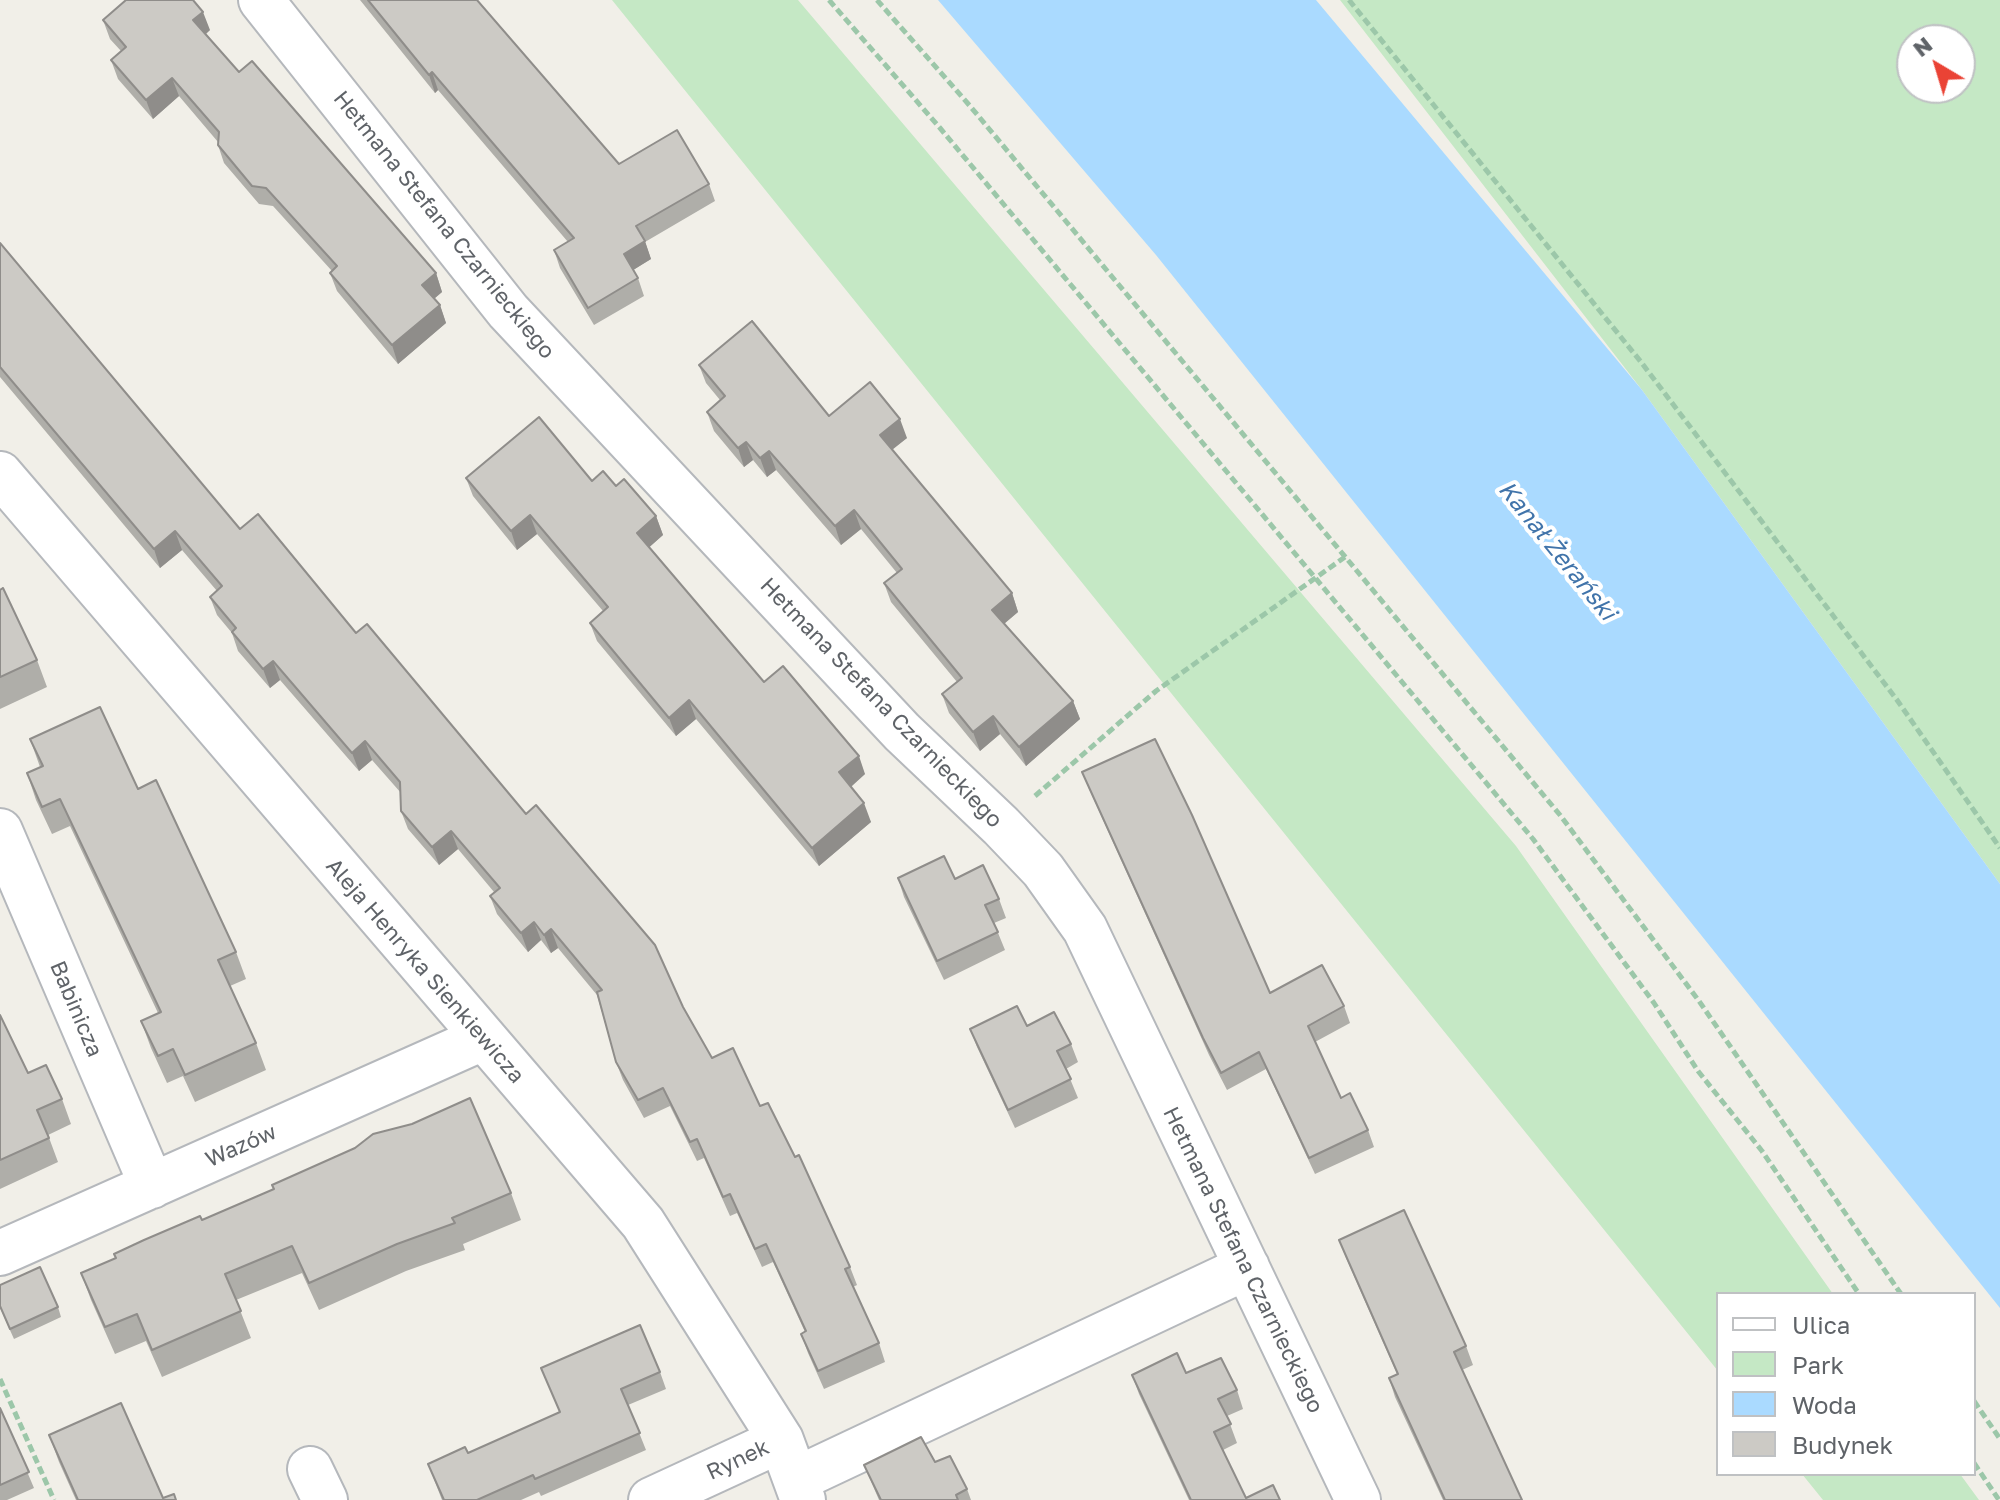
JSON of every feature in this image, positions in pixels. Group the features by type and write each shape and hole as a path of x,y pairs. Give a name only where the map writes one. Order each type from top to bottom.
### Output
{"street":[{"name":"Hetmana Stefana Czarnieckiego","path":"261,0 508,311 902,732 1043,870 1085,929 1358,1500"},
{"name":"Aleja Henryka Sienkiewicza","path":"0,474 643,1223 794,1473"},
{"name":"Babinicza","path":"0,831 152,1186"},
{"name":"Wazów","path":"0,1253 483,1038"},
{"name":"Rynek","path":"651,1500 794,1473 1247,1267"}],"path":[{"path":"829,0 940,128 1533,839 1654,1003 1698,1071 1762,1151 1858,1292"},
{"path":"877,0 970,106 1560,815 1699,1001 1900,1292"},
{"path":"1349,0 1641,362 1897,700 2000,848"},
{"path":"1001,826 1156,691 1345,557"},
{"path":"0,1379 54,1500"},
{"path":"1976,1404 2000,1439"},
{"path":"1976,1466 1999,1500"}],"green space":[{"path":"612,0 798,0 1516,846 1832,1292 1716,1292 1716,1369"},
{"path":"1340,0 2000,0 2000,884 1642,390"},
{"path":"1804,1476 1961,1476 1979,1500 1823,1500"}],"water":[{"name":"Kanał Żerański","path":"938,0 1316,0 1642,390 2000,884 2000,1308 1156,255"}],"building":[{"path":"126,0 193,0 203,12 193,20 239,72 252,61 436,273 422,285 440,305 392,345 330,273 337,266 266,188 252,186 218,145 219,132 172,78 146,100 111,60 126,47 103,20"},
{"path":"368,0 477,0 619,164 677,130 709,184 636,226 645,241 624,254 638,278 588,308 554,250 574,238 432,72 429,75"},
{"path":"0,243 240,529 258,514 356,633 367,624 526,814 536,805 655,945 683,1007 712,1058 733,1048 760,1106 768,1103 795,1157 799,1155 850,1267 845,1269 879,1343 818,1371 801,1334 806,1331 766,1244 755,1249 730,1194 723,1197 697,1139 690,1142 663,1088 638,1100 616,1062 597,992 602,990 551,929 544,935 534,922 521,933 490,896 500,888 451,831 432,847 401,811 400,782 365,741 352,753 273,661 263,669 232,632 236,628 210,597 222,586 175,531 154,549 0,367"},
{"path":"752,321 829,416 870,382 900,419 880,435 1012,593 992,610 1073,701 1019,747 993,716 973,732 942,694 962,678 884,583 902,569 854,510 835,526 769,451 760,458 746,442 738,448 707,412 725,396 699,365"},
{"path":"539,417 592,481 603,471 616,486 624,479 656,516 637,533 764,682 783,666 859,756 839,772 864,803 812,848 689,700 669,718 590,623 608,607 530,515 511,531 466,478"},
{"path":"3,588 37,660 0,677 0,590"},
{"path":"100,707 138,789 156,780 236,952 218,960 256,1043 185,1075 173,1049 158,1056 141,1021 161,1012 60,799 42,807 27,773 43,766 30,739"},
{"path":"1155,739 1270,993 1322,965 1344,1006 1308,1026 1341,1098 1350,1093 1368,1130 1309,1158 1259,1052 1221,1073 1082,772"},
{"path":"944,856 955,879 983,865 999,899 985,905 998,932 937,961 898,878"},
{"path":"1017,1006 1027,1026 1054,1012 1071,1044 1057,1051 1071,1079 1008,1110 970,1029"},
{"path":"0,1015 28,1073 46,1065 62,1099 37,1110 49,1138 0,1160"},
{"path":"470,1098 511,1193 452,1218 455,1223 397,1244 309,1283 292,1246 225,1274 241,1311 152,1350 137,1314 105,1327 81,1273 116,1258 114,1254 144,1240 200,1216 202,1220 274,1189 272,1185 355,1148 373,1134 412,1124"},
{"path":"1404,1210 1466,1346 1454,1352 1522,1500 1445,1500 1389,1378 1398,1374 1339,1240"},
{"path":"40,1267 58,1307 10,1329 0,1306 0,1285"},
{"path":"640,1325 660,1372 621,1389 640,1433 535,1479 533,1475 477,1500 444,1500 428,1464 465,1447 468,1453 560,1412 541,1368"},
{"path":"1177,1353 1186,1373 1221,1358 1237,1390 1218,1399 1231,1424 1214,1432 1246,1498 1273,1485 1280,1500 1191,1500 1132,1375"},
{"path":"121,1403 163,1498 174,1494 176,1500 78,1500 49,1435"},
{"path":"0,1408 29,1472 0,1485"},
{"path":"921,1437 935,1462 950,1456 967,1489 956,1495 958,1500 881,1500 864,1465"}]}
